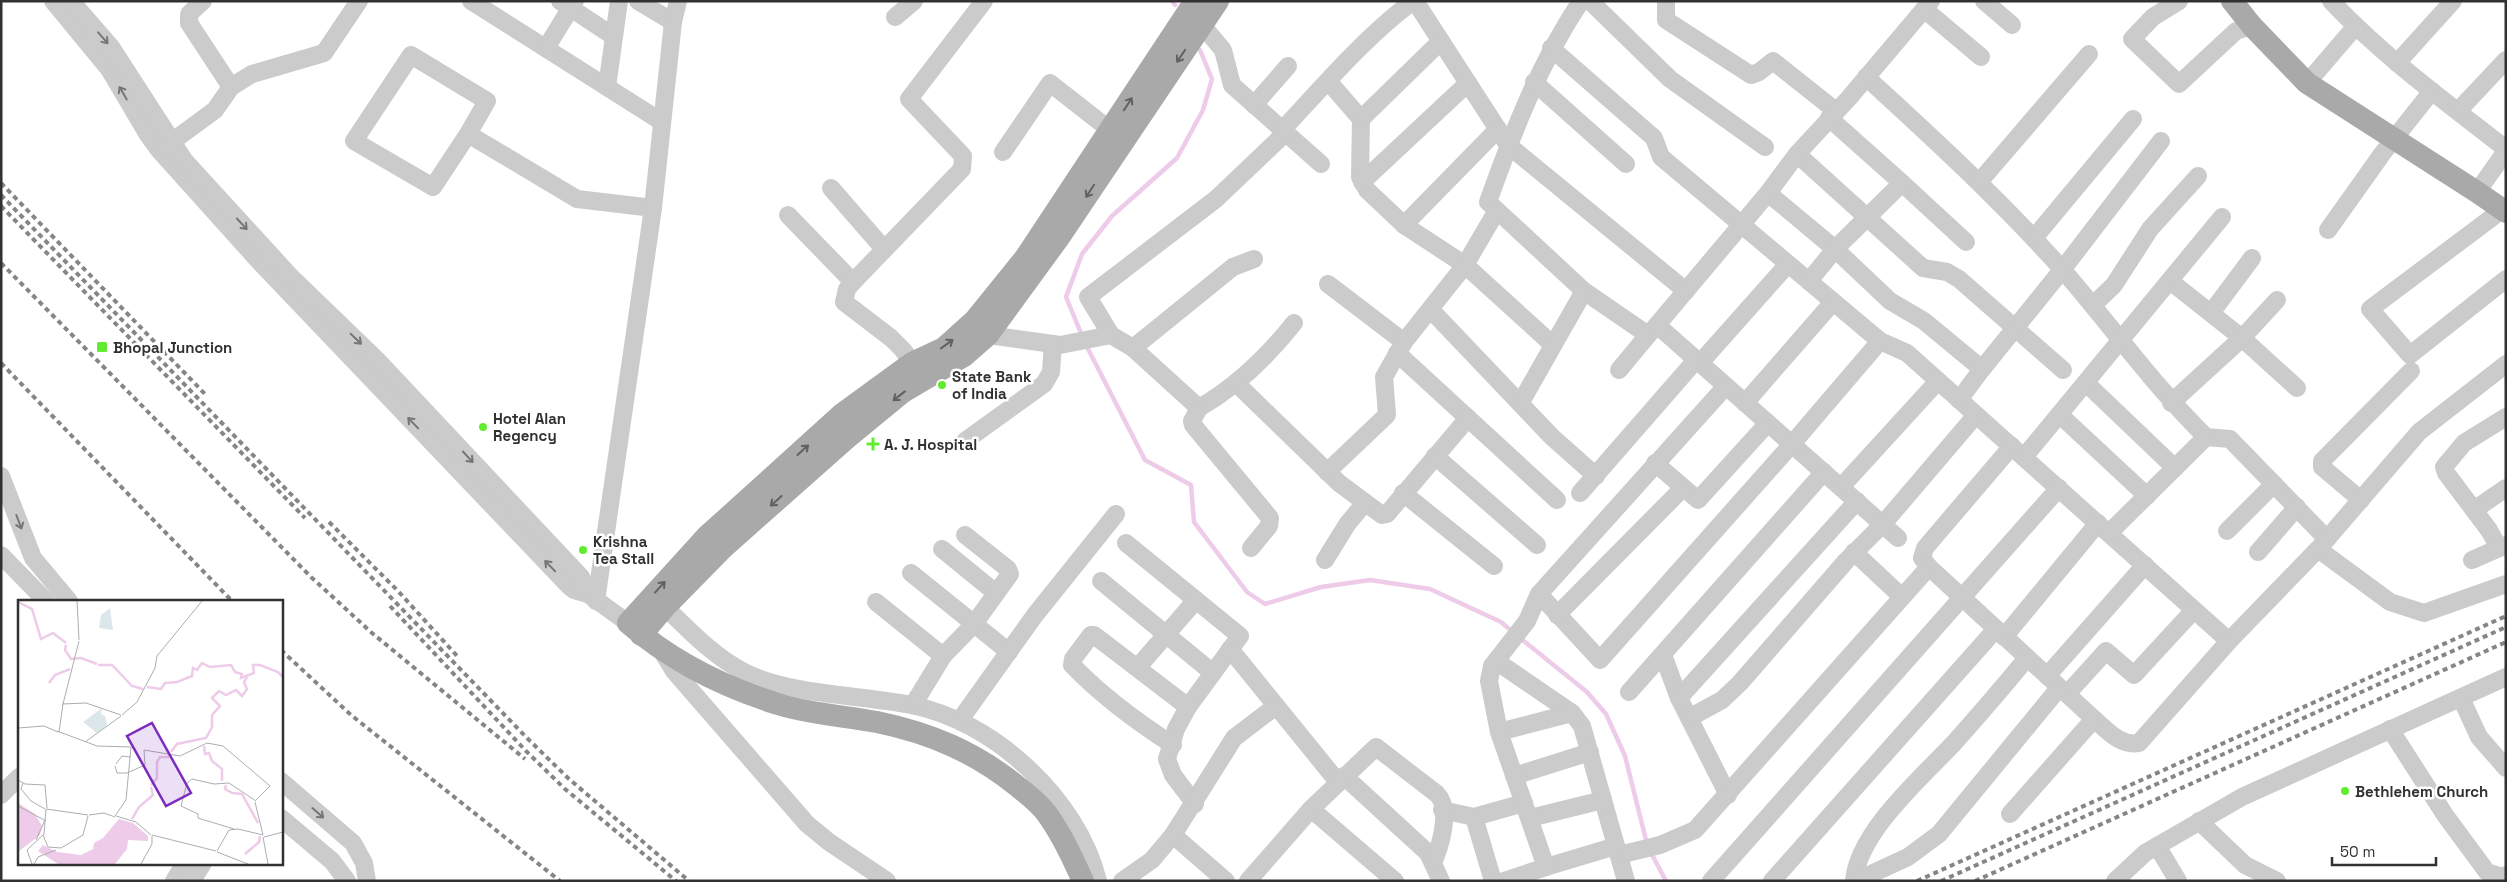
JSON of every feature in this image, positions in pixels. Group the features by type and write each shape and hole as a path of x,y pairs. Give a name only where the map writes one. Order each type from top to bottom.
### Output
{"main road":[{"path":"917,372 964,356 988,335 1058,239 1195,1"},
{"path":"635,629 715,542 904,392 917,372 975,320 1025,258 1202,25 1218,1"},
{"path":"2232,1 2252,26 2307,83 2504,211"},
{"path":"635,629 665,607 715,542"},
{"path":"635,629 660,649 691,667 738,690 782,705 878,722 924,734 964,750 994,768 1046,812 1067,845 1083,881"}],"street":[{"path":"54,1 109,69 148,135 165,147 293,287 377,360 574,570 592,597 635,629"},
{"path":"71,1 111,47 165,147"},
{"path":"203,1 189,14 189,22 231,87"},
{"path":"165,147 215,110 231,87 252,74 324,53 359,1"},
{"path":"471,1 662,122"},
{"path":"607,87 618,1"},
{"path":"638,1 673,22"},
{"path":"592,597 653,208 673,22 678,1"},
{"path":"895,17 914,1"},
{"path":"917,372 891,338 844,302 847,289 853,282 962,169 963,156 909,99 984,1"},
{"path":"1200,408 1132,348 1111,335 1088,297 1216,199 1284,132 1285,127 1328,81 1393,16 1414,1 1508,145 1686,290"},
{"path":"1581,1 1551,48 1534,82 1508,145 1488,202 1496,212 1584,291 1652,330 1698,362 1898,538"},
{"path":"1590,1 1670,79 1765,147"},
{"path":"1666,1 1666,20"},
{"path":"1666,20 1680,1"},
{"path":"1984,1 2012,25"},
{"path":"2179,1 2154,17 2132,40 2179,84 2236,31 2252,26"},
{"path":"2331,1 2355,26 2396,63 2506,150 2477,192"},
{"path":"2396,63 2453,1"},
{"path":"546,48 569,3 614,36"},
{"path":"1619,370 1768,193 1797,154 1866,78 1928,5 1981,57"},
{"path":"1666,20 1751,74 1759,72 1774,61 1833,114 1902,183 1966,242"},
{"path":"1202,25 1223,50 1232,85 1321,164"},
{"path":"2307,83 2355,26"},
{"path":"1361,119 1441,41"},
{"path":"1551,48 1654,138 1661,157 1880,341 1907,353 2229,641"},
{"path":"1980,181 2089,54"},
{"path":"411,55 487,101 468,134 433,188 354,141 411,55"},
{"path":"2458,111 2506,60"},
{"path":"1254,105 1288,66"},
{"path":"1866,78 1980,181 2034,238 2093,305 2171,403 2206,437 2230,439 2297,507 2322,544 2390,602 2424,613 2506,584"},
{"path":"1328,81 1361,119 1360,166 1362,182 1367,190 1404,225 1465,265 1553,346"},
{"path":"1534,82 1626,164"},
{"path":"1003,152 1050,83 1117,135"},
{"path":"1362,182 1468,83"},
{"path":"2328,230 2394,139 2432,91"},
{"path":"2034,238 2133,120"},
{"path":"1404,225 1498,129"},
{"path":"468,134 577,200 653,208"},
{"path":"1959,400 2161,141"},
{"path":"1797,154 1923,268 1947,272 1959,279 2063,370"},
{"path":"2093,305 2110,290 2150,229 2198,176"},
{"path":"1809,281 1835,249 1902,183"},
{"path":"831,188 884,249"},
{"path":"1768,193 1835,249 1890,301 1924,321 1982,369"},
{"path":"2504,211 2370,310 2410,356 2506,279"},
{"path":"1327,472 1348,455 1388,415 1384,377 1401,348 1465,265 1496,212"},
{"path":"788,215 853,282"},
{"path":"2222,217 2060,415 2018,452 1925,548 1922,558 1928,567 2027,658 2094,719 2124,742 2139,743 2229,641 2322,544 2419,432 2506,364"},
{"path":"1132,348 1233,267 1254,258"},
{"path":"2211,313 2252,258"},
{"path":"1580,493 1788,264"},
{"path":"2170,281 2242,338 2297,388"},
{"path":"1328,284 1401,348 1468,418 1557,500"},
{"path":"1521,402 1584,291"},
{"path":"2171,403 2242,338 2277,300"},
{"path":"1745,402 1834,302"},
{"path":"1431,310 1552,436 1596,476"},
{"path":"1251,548 1268,526 1270,518 1193,426 1192,422 1200,408 1226,392 1269,355 1294,323"},
{"path":"988,335 1056,345 1111,335"},
{"path":"1539,594 1600,660 1792,444 1880,341"},
{"path":"965,441 1044,384 1051,372 1056,345"},
{"path":"2361,500 2327,473 2322,467 2322,461 2411,371"},
{"path":"1842,487 1938,381"},
{"path":"1236,383 1327,472 1380,514 1385,515 1468,418"},
{"path":"2086,383 2175,468"},
{"path":"1546,867 1499,732 1489,681 1496,661 1527,621 1539,594 1726,386"},
{"path":"1689,718 1717,703 1731,692 1854,552 1883,524 1976,415"},
{"path":"2060,415 2147,496"},
{"path":"2472,560 2503,547 2446,473 2444,467 2464,443 2506,417"},
{"path":"1655,463 1698,500 1768,424"},
{"path":"1772,881 2000,633 2104,528 2147,496 2206,437"},
{"path":"1435,456 1537,545"},
{"path":"1629,692 1824,472"},
{"path":"1,476 32,558 56,598"},
{"path":"2227,531 2274,484"},
{"path":"1557,615 1683,488"},
{"path":"1711,881 2059,488"},
{"path":"2474,510 2506,488"},
{"path":"1403,493 1494,566"},
{"path":"1679,698 1857,501"},
{"path":"1325,560 1348,523 1365,502"},
{"path":"2258,552 2297,507"},
{"path":"960,720 1009,652 1116,514"},
{"path":"913,705 943,656 974,624 1010,571 965,535"},
{"path":"1126,543 1240,636 1188,707 1176,729 1173,745 1167,759 1173,776 1195,804"},
{"path":"942,549 996,593"},
{"path":"1854,552 1902,597"},
{"path":"1,555 56,598"},
{"path":"1855,881 1908,857 1939,834 2058,686 2145,565"},
{"path":"1504,881 1546,867 1617,851 1660,845 1695,830 1928,567"},
{"path":"911,573 1009,652"},
{"path":"1101,581 1213,673"},
{"path":"1138,667 1196,600"},
{"path":"876,602 943,656"},
{"path":"665,607 709,650 745,672 785,686 913,705 960,720 997,742 1026,767 1053,795 1078,828 1093,860 1098,881"},
{"path":"2058,686 2106,651 2134,675 2194,610"},
{"path":"1173,745 1139,722 1089,682 1072,662 1091,635 1094,635 1188,707"},
{"path":"660,649 674,671 807,824 828,842 887,881"},
{"path":"1230,649 1276,706 1341,779 1428,853 1441,881"},
{"path":"1663,655 1679,698 1728,795"},
{"path":"1855,881 1865,848 1908,789 1955,742 2027,658"},
{"path":"1496,661 1572,714 1582,726 1626,881"},
{"path":"2115,881 2145,853 2242,797 2506,678"},
{"path":"2461,698 2479,736 2506,768"},
{"path":"1122,881 1152,860 1174,835 1195,804 1234,738 1276,706"},
{"path":"1499,732 1572,714"},
{"path":"2010,814 2094,719"},
{"path":"2390,730 2445,815 2487,872 2502,877 2506,875"},
{"path":"1254,879 1311,809 1341,779 1377,748 1440,798 1443,834 1433,863"},
{"path":"1514,776 1590,752"},
{"path":"1,795 18,778"},
{"path":"282,782 353,843 364,863 367,881"},
{"path":"1442,810 1474,816 1603,800"},
{"path":"1311,809 1395,881"},
{"path":"1474,816 1493,881"},
{"path":"282,819 332,861 347,881"},
{"path":"2200,821 2245,864 2277,881"},
{"path":"1174,835 1226,881"},
{"path":"2157,846 2178,881"},
{"path":"174,881 185,864"},
{"path":"192,881 202,864"}],"waterway":[{"path":"1172,1 1175,5"},
{"path":"1083,338 1066,297 1082,254 1112,216 1177,158 1203,110 1212,79 1200,50"},
{"path":"1086,345 1145,460 1191,485 1194,522 1247,592 1265,604 1321,587 1370,580 1430,589 1501,622 1514,633"},
{"path":"1520,638 1587,692 1606,714 1625,756 1647,844"},
{"path":"1650,851 1666,881"}],"railway":[{"path":"1,183 205,394"},
{"path":"1,195 527,738 569,779 689,881"},
{"path":"1,206 305,518"},
{"path":"1,263 311,577 372,633 525,759"},
{"path":"1,363 231,600"},
{"path":"329,522 398,591 458,657"},
{"path":"390,606 526,751 565,789 676,881"},
{"path":"1917,881 2506,616"},
{"path":"1941,881 2506,627"},
{"path":"1975,881 2506,642"},
{"path":"282,651 351,715 560,881"}],"place":[{"name":"Bhopal Junction","path":"102,347"},
{"name":"State Bank of India","path":"942,385"},
{"name":"Hotel Alan Regency","path":"483,427"},
{"name":"A. J. Hospital","path":"873,444"},
{"name":"Krishna Tea Stall","path":"583,550"},
{"name":"Bethlehem Church","path":"2345,791"}]}
